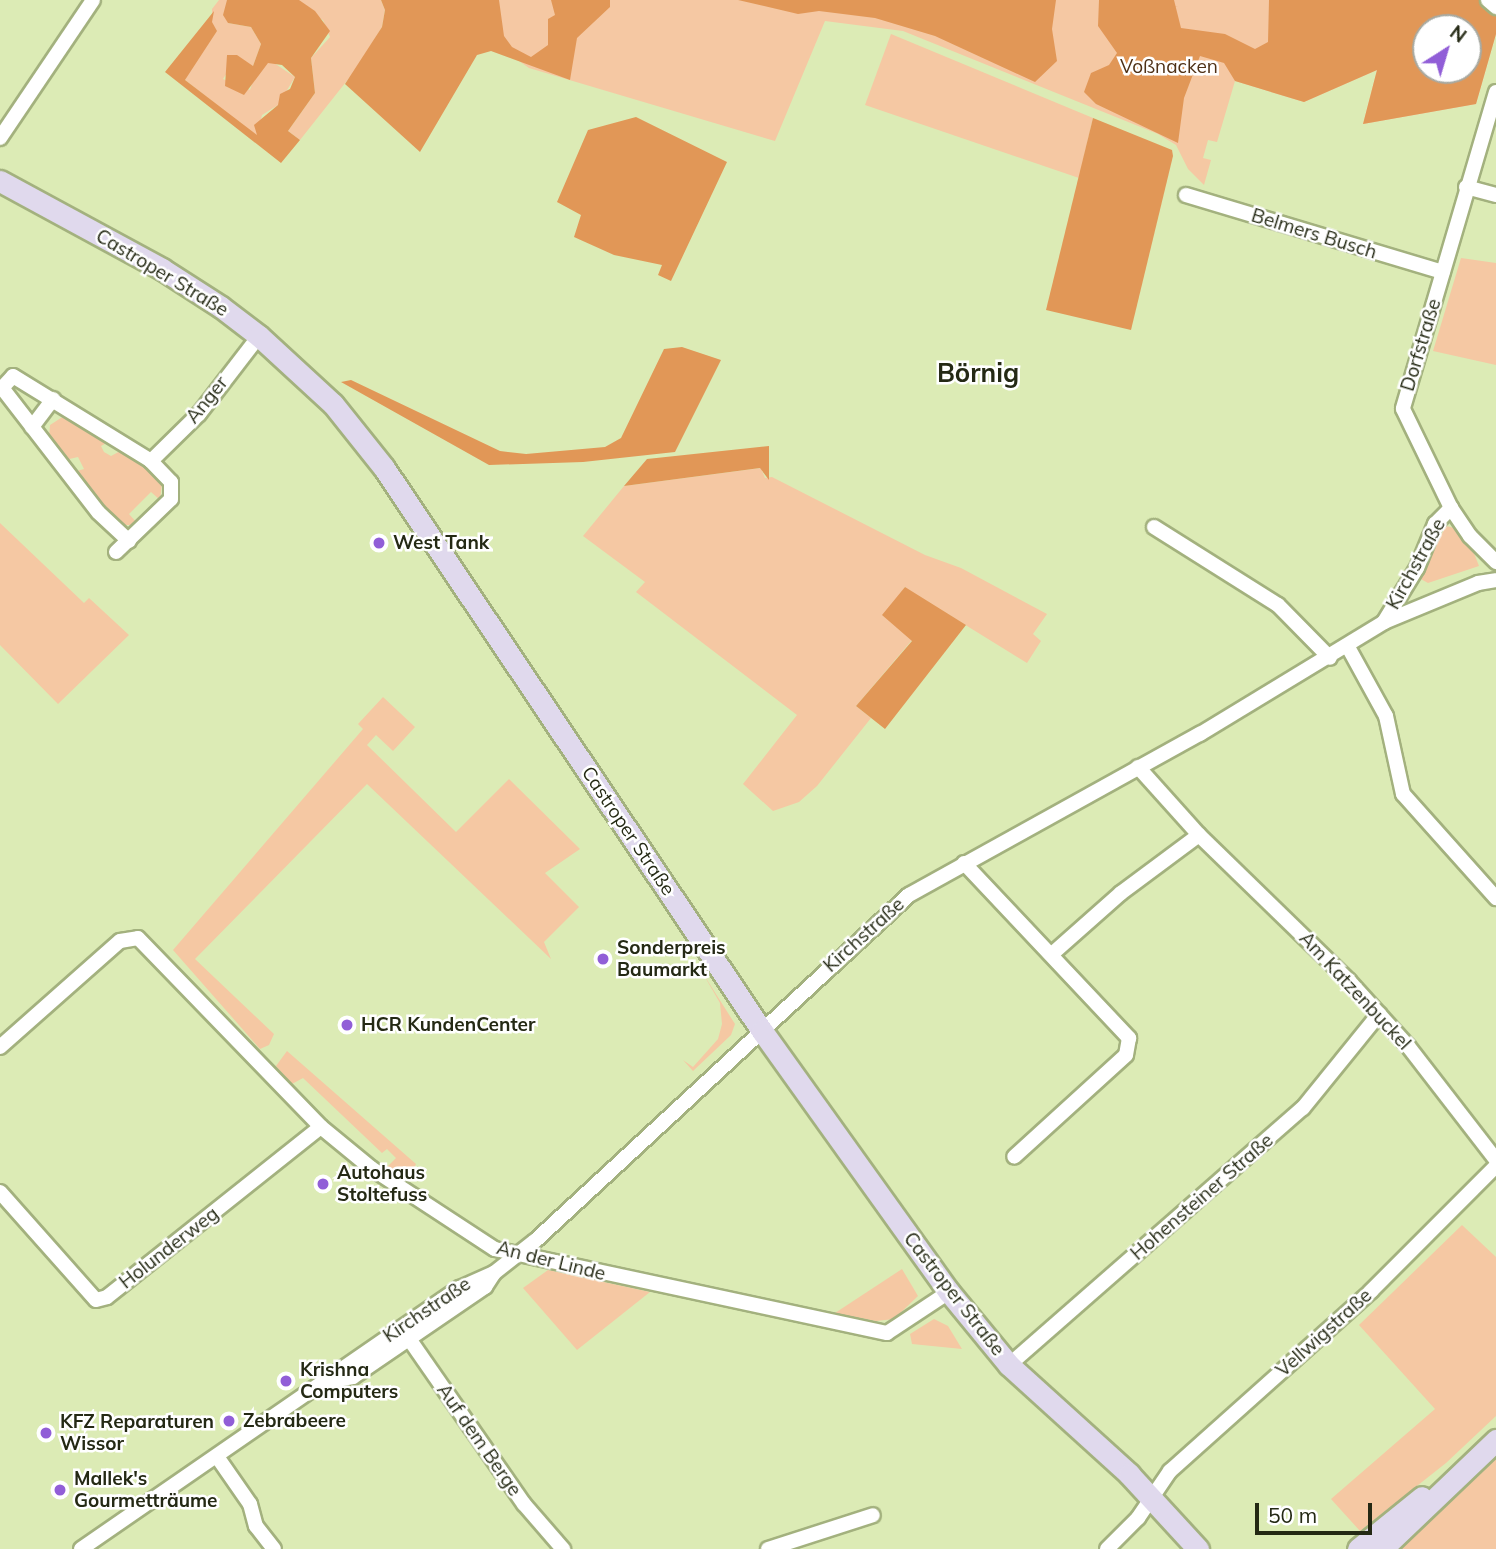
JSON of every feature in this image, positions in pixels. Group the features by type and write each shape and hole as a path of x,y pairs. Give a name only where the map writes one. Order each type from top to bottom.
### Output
{"main road":[{"name":"Castroper Straße","path":"0,181 177,278 259,335 332,404 384,468 762,1031 949,1292 1009,1365 1151,1497 1198,1549"},
{"path":"1382,1549 1496,1440"},
{"path":"1358,1549 1472,1462"}],"street":[{"path":"0,138 93,0"},
{"path":"1488,0 1496,7"},
{"name":"Dorfstraße","path":"1496,92 1403,409 1451,508 1470,536 1496,562"},
{"path":"1466,187 1496,195"},
{"name":"Belmers Busch","path":"1186,195 1443,272"},
{"name":"Anger","path":"151,461 199,414 259,335"},
{"path":"116,552 129,541 174,491 151,461 13,376 2,387 98,512 129,541"},
{"path":"32,427 53,399"},
{"name":"Kirchstraße","path":"1384,622 1417,568 1435,524 1451,508"},
{"path":"1154,527 1278,605 1330,658"},
{"name":"Kirchstraße","path":"81,1549 92,1545 331,1381 353,1377 405,1333 485,1287 494,1273 516,1256 762,1031 898,903 964,863 1330,658 1384,622 1455,592 1496,580"},
{"path":"1348,647 1386,716 1403,794 1496,898"},
{"name":"Am Katzenbuckel","path":"1138,767 1199,835 1379,1014 1496,1160"},
{"path":"1052,954 1121,893 1199,835"},
{"path":"964,863 1124,1030 1129,1047 1126,1055 1031,1146 1014,1157"},
{"name":"An der Linde","path":"0,1047 120,941 138,939 321,1127 420,1201 495,1249 516,1256 887,1333 949,1292"},
{"name":"Hohensteiner Straße","path":"1009,1365 1303,1108 1379,1014"},
{"name":"Holunderweg","path":"0,1192 96,1300 107,1297 321,1127"},
{"name":"Vellwigstraße","path":"1107,1549 1138,1518 1170,1471 1371,1291 1496,1166"},
{"name":"Auf dem Berge","path":"405,1333 524,1504 563,1549"},
{"path":"218,1458 250,1504 256,1526 274,1549"},
{"path":"768,1549 873,1515"}],"green space":[{"path":"219,0 227,0 228,23 251,27 261,44 253,66 227,62 230,68 223,79 250,90 254,78 267,63 274,63 295,77 278,105 262,115 257,136 185,80 212,22 212,9"},
{"path":"227,0 299,0 315,11 330,31 311,58 315,93 288,131 300,140 281,163 165,72 214,11 212,22 217,31 185,80 257,135 254,125 278,105 280,94 290,89 295,77 282,65 268,63 244,95 225,86 227,55 237,55 253,66 261,44 251,27 228,23 223,15"},
{"path":"287,0 381,0 385,10 382,27 357,68 300,140 288,131 315,93 311,58 330,37 323,20"},
{"path":"381,0 499,0 504,36 512,47 531,57 548,45 548,19 555,15 551,0 610,0 610,7 577,38 570,80 491,51 477,55 420,152 345,84 382,27 385,10"},
{"name":"Voßnacken","path":"433,0 1479,0 1496,15 1496,34 1482,83 1482,14 1412,14 1412,84 1482,84 1476,104 1363,124 1377,70 1304,102 1235,81 1217,142 1208,140 1203,158 1211,160 1204,185 1188,169 1176,145 1158,134 903,31 825,21 775,141 529,68"},
{"path":"738,0 1056,0 1052,29 1057,61 1035,82 935,36 875,18 819,11 798,14"},
{"path":"1099,0 1174,0 1181,28 1225,34 1255,49 1268,42 1269,0 1479,0 1496,15 1496,34 1482,83 1482,14 1412,14 1412,84 1482,84 1476,104 1363,124 1377,70 1304,102 1235,81 1224,63 1200,56 1184,98 1178,143 1096,104 1084,92 1091,73 1109,65 1117,53 1098,26"},
{"path":"891,34 1093,118 1079,178 865,105"},
{"path":"636,117 727,162 671,281 658,275 662,265 614,255 574,237 581,215 557,202 588,130"},
{"path":"1093,118 1172,150 1173,156 1131,330 1046,310"},
{"path":"1461,258 1496,263 1496,365 1433,351"},
{"path":"682,347 721,360 675,452 583,462 489,465 341,382 351,380 500,451 526,454 605,447 621,438 664,349"},
{"path":"64,416 110,441 101,446 104,452 111,456 124,449 162,483 160,500 151,492 129,514 137,523 134,525 121,525 100,506 73,472 84,469 78,457 65,460 49,438 50,425"},
{"path":"769,446 769,480 760,468 624,486 647,459"},
{"path":"761,468 765,478 772,477 925,555 961,568 1047,614 1033,634 1041,641 1027,663 904,587 912,640 856,706 871,718 817,786 799,802 773,811 743,784 797,715 636,592 645,582 583,536 624,486"},
{"path":"0,523 84,603 89,598 129,635 58,704 0,645"},
{"path":"1446,526 1455,528 1472,548 1479,566 1428,583 1419,578"},
{"path":"905,587 966,625 885,729 856,706 912,641 882,615"},
{"path":"383,697 415,727 393,751 376,735 367,745 456,832 509,779 580,849 545,873 579,907 544,942 551,959 367,784 195,959 274,1034 269,1045 260,1049 173,950 363,729 358,724"},
{"path":"702,972 735,1024 731,1035 693,1071 683,1060 693,1067 718,1039 722,1024 720,1003"},
{"path":"287,1051 416,1164 414,1168 403,1175 390,1172 386,1168 396,1158 387,1149 382,1153 303,1078 292,1084 276,1066"},
{"path":"1462,1225 1496,1257 1496,1416 1446,1463 1360,1531 1331,1499 1435,1409 1359,1325"},
{"path":"902,1269 918,1296 894,1319 876,1321 835,1313"},
{"path":"548,1270 650,1292 577,1350 523,1288"},
{"path":"934,1319 948,1326 962,1349 912,1344 910,1334"},
{"path":"1496,1451 1496,1549 1389,1549"}],"place":[{"name":"West Tank","path":"379,543"},
{"name":"Sonderpreis Baumarkt","path":"603,959"},
{"name":"HCR KundenCenter","path":"347,1025"},
{"name":"Autohaus Stoltefuss","path":"323,1184"},
{"name":"Krishna Computers","path":"286,1381"},
{"name":"Zebrabeere","path":"229,1421"},
{"name":"KFZ Reparaturen Wissor","path":"46,1433"},
{"name":"Mallek's Gourmetträume","path":"60,1490"}],"district":[{"name":"Börnig","path":"978,373"}]}
